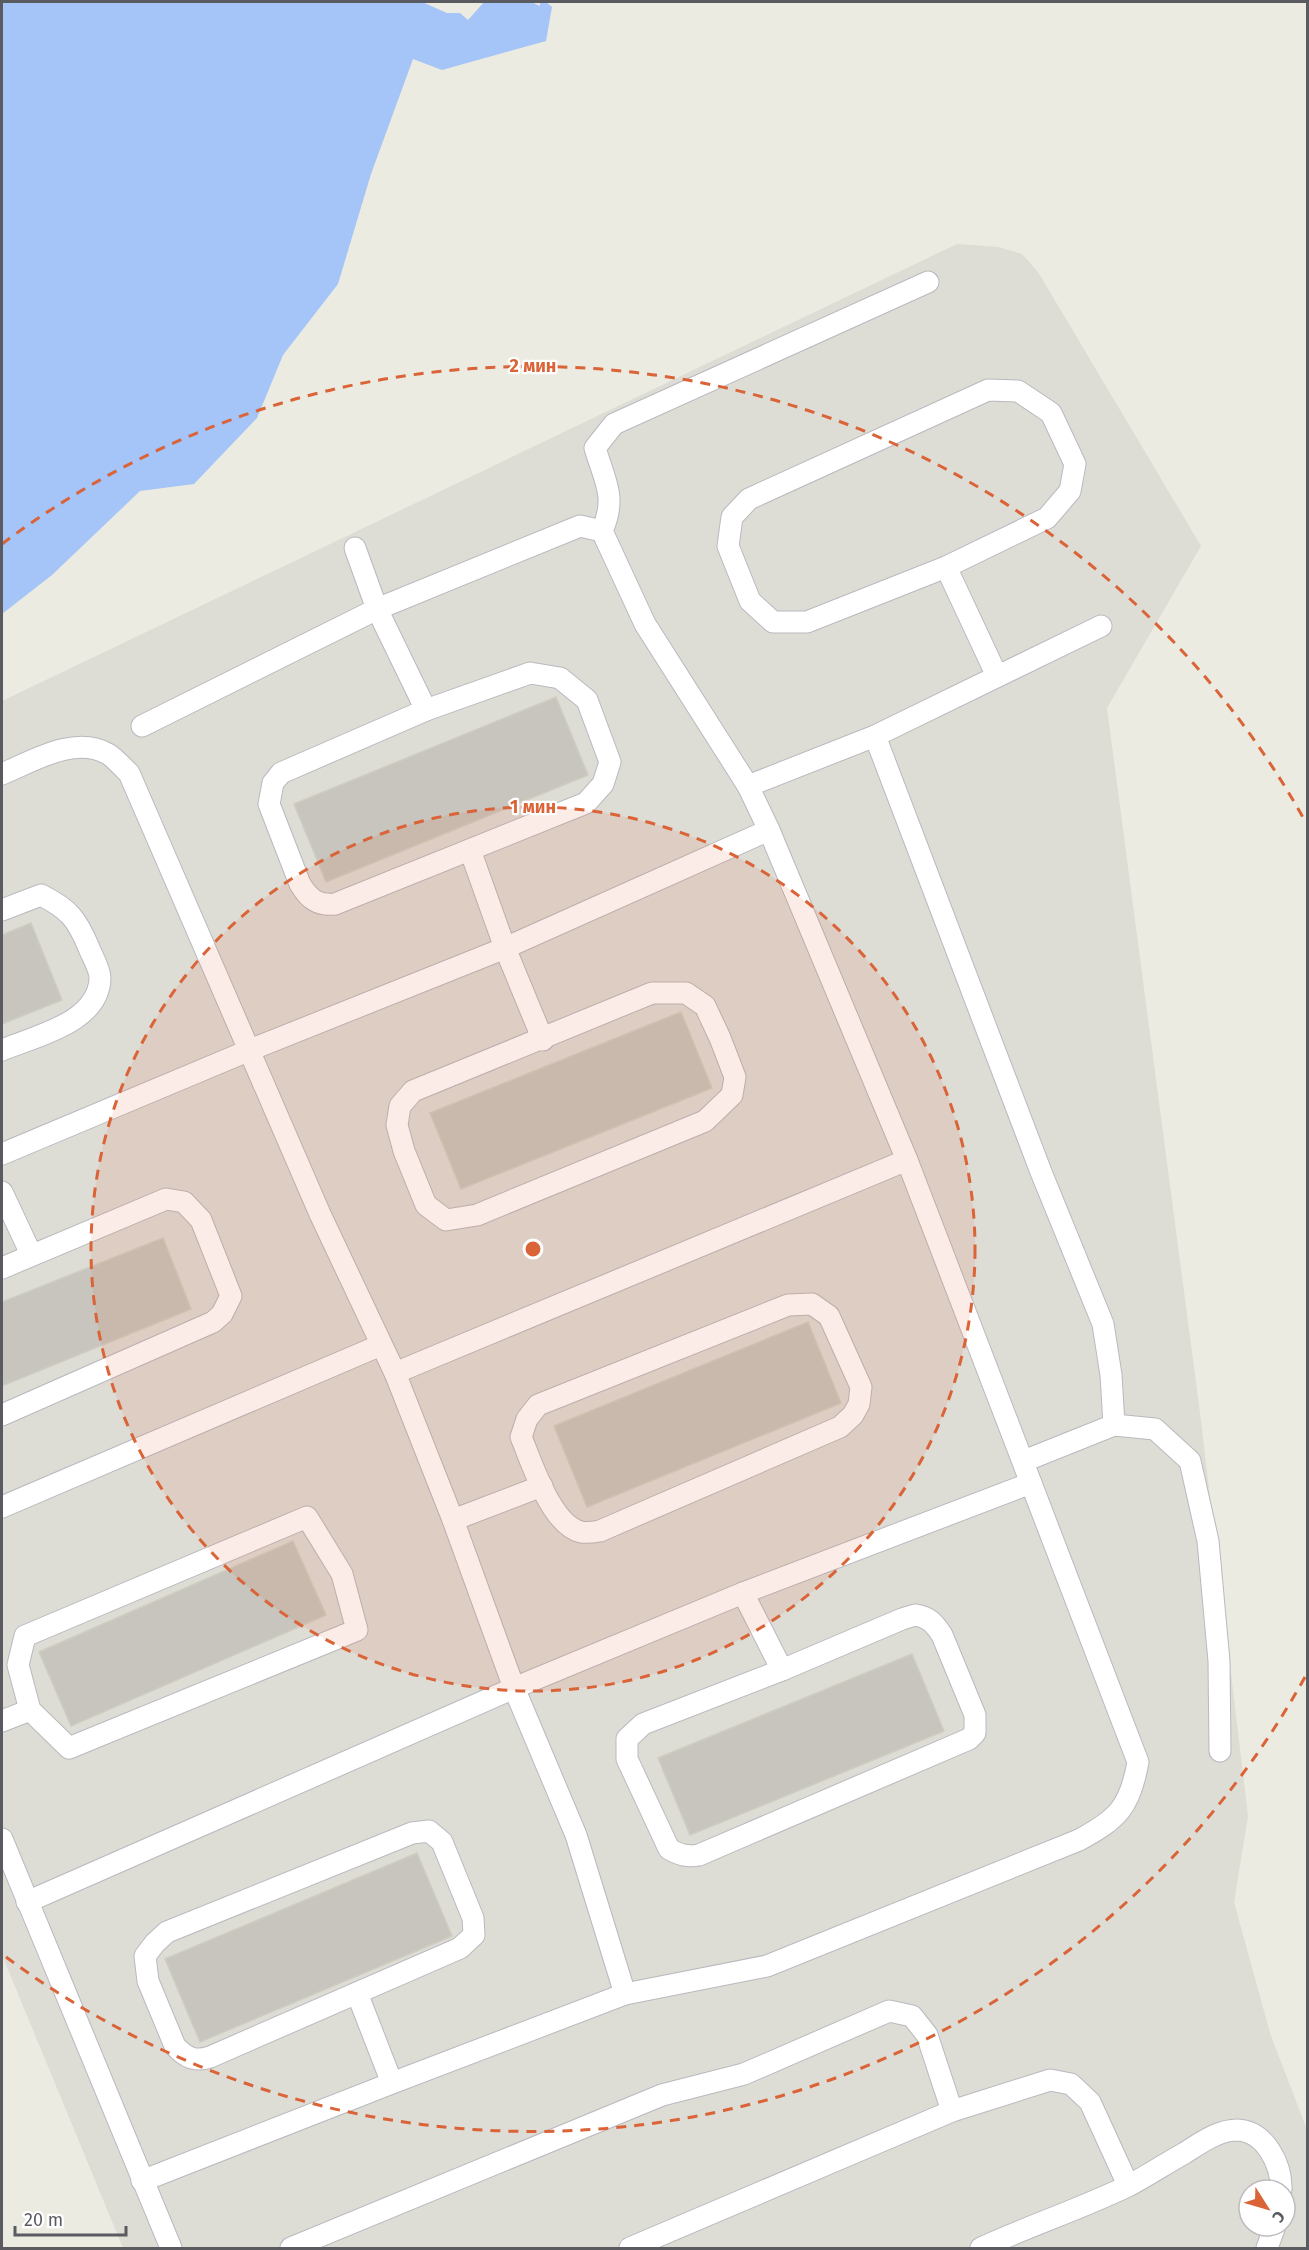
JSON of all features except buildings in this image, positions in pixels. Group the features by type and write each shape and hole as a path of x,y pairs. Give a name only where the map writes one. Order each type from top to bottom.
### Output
{"lane":[{"path":"142,2181 626,1994 766,1966 1079,1840 1105,1826 1124,1807 1134,1787 1138,1762 1030,1483 1024,1461 907,1160 770,830 748,786 645,624 602,531 609,515 611,500 595,448 614,424 928,282"},
{"path":"988,390 1018,391 1051,413 1075,464 1070,492 1047,518 946,567 807,622 773,622 750,601 728,546 732,517 749,499 988,390"},
{"path":"142,726 377,609 580,526 602,531"},
{"path":"355,548 377,609 426,710"},
{"path":"946,567 997,676"},
{"path":"748,786 875,736 1101,626"},
{"path":"530,673 560,678 587,700 610,762 603,784 586,803 470,849 335,904 325,905 315,902 300,884 269,804 273,783 281,773 426,710 530,673"},
{"path":"875,736 1041,1172 1103,1324 1111,1375 1114,1425"},
{"path":"2,774 58,752 86,746 108,754 129,773 320,1214 395,1373 453,1520 514,1688 576,1834 626,1994"},
{"path":"2,1154 250,1050 505,948 770,830"},
{"path":"470,849 505,948 543,1040"},
{"path":"2,910 41,895 61,905 79,924 100,976 96,996 84,1012 66,1024 2,1050"},
{"path":"652,993 686,993 705,1006 720,1038 735,1077 732,1095 705,1121 477,1215 446,1220 426,1205 404,1151 397,1125 400,1106 413,1091 543,1040 652,993"},
{"path":"395,1373 907,1160"},
{"path":"2,1192 32,1254"},
{"path":"2,1268 166,1199 184,1202 201,1220 231,1296 222,1314 213,1322 2,1415"},
{"path":"812,1304 829,1316 861,1387 859,1404 853,1415 840,1427 600,1531 580,1532 560,1519 542,1486 522,1437 527,1419 538,1405 788,1305 812,1304"},
{"path":"2,1507 381,1345"},
{"path":"1024,1461 1114,1425 1155,1429 1190,1461 1208,1541 1219,1662 1220,1750"},
{"path":"27,1902 514,1688 743,1593 1030,1483"},
{"path":"453,1520 542,1486"},
{"path":"307,1517 342,1574 357,1630 69,1748 30,1710 18,1665 25,1636 307,1517"},
{"path":"743,1593 782,1670"},
{"path":"915,1615 925,1617 934,1623 942,1635 975,1715 975,1733 959,1745 699,1855 689,1857 669,1849 627,1759 627,1739 643,1724 782,1670 902,1619 915,1615"},
{"path":"2,1721 30,1710"},
{"path":"429,1831 442,1842 473,1918 474,1935 460,1948 357,1993 210,2057 200,2060 192,2059 182,2054 175,2046 148,1981 145,1956 167,1932 412,1833 429,1831"},
{"path":"2,1839 171,2248"},
{"path":"357,1993 392,2083"},
{"path":"291,2248 662,2095 744,2074 889,2011 912,2016 927,2035 952,2111"},
{"path":"630,2248 952,2111 1050,2080 1071,2084 1090,2102 1128,2186"},
{"path":"981,2248 1128,2186 1214,2135 1238,2130 1251,2134 1267,2146 1278,2163 1282,2178"}],"shaded area":[{"path":"957,244 998,247 1022,254 1038,272 1201,546 1107,708 1200,1413 1248,1816 1234,1902 1270,2033 1307,2130 1307,2248 123,2248 2,1955 2,701"}],"water":[{"path":"2,2 422,2 447,13 460,13 468,20 484,2 531,2 540,6 540,2 546,2 552,7 546,41 442,70 413,59 371,174 338,284 283,355 257,418 194,484 140,491 52,575 2,614"}]}
